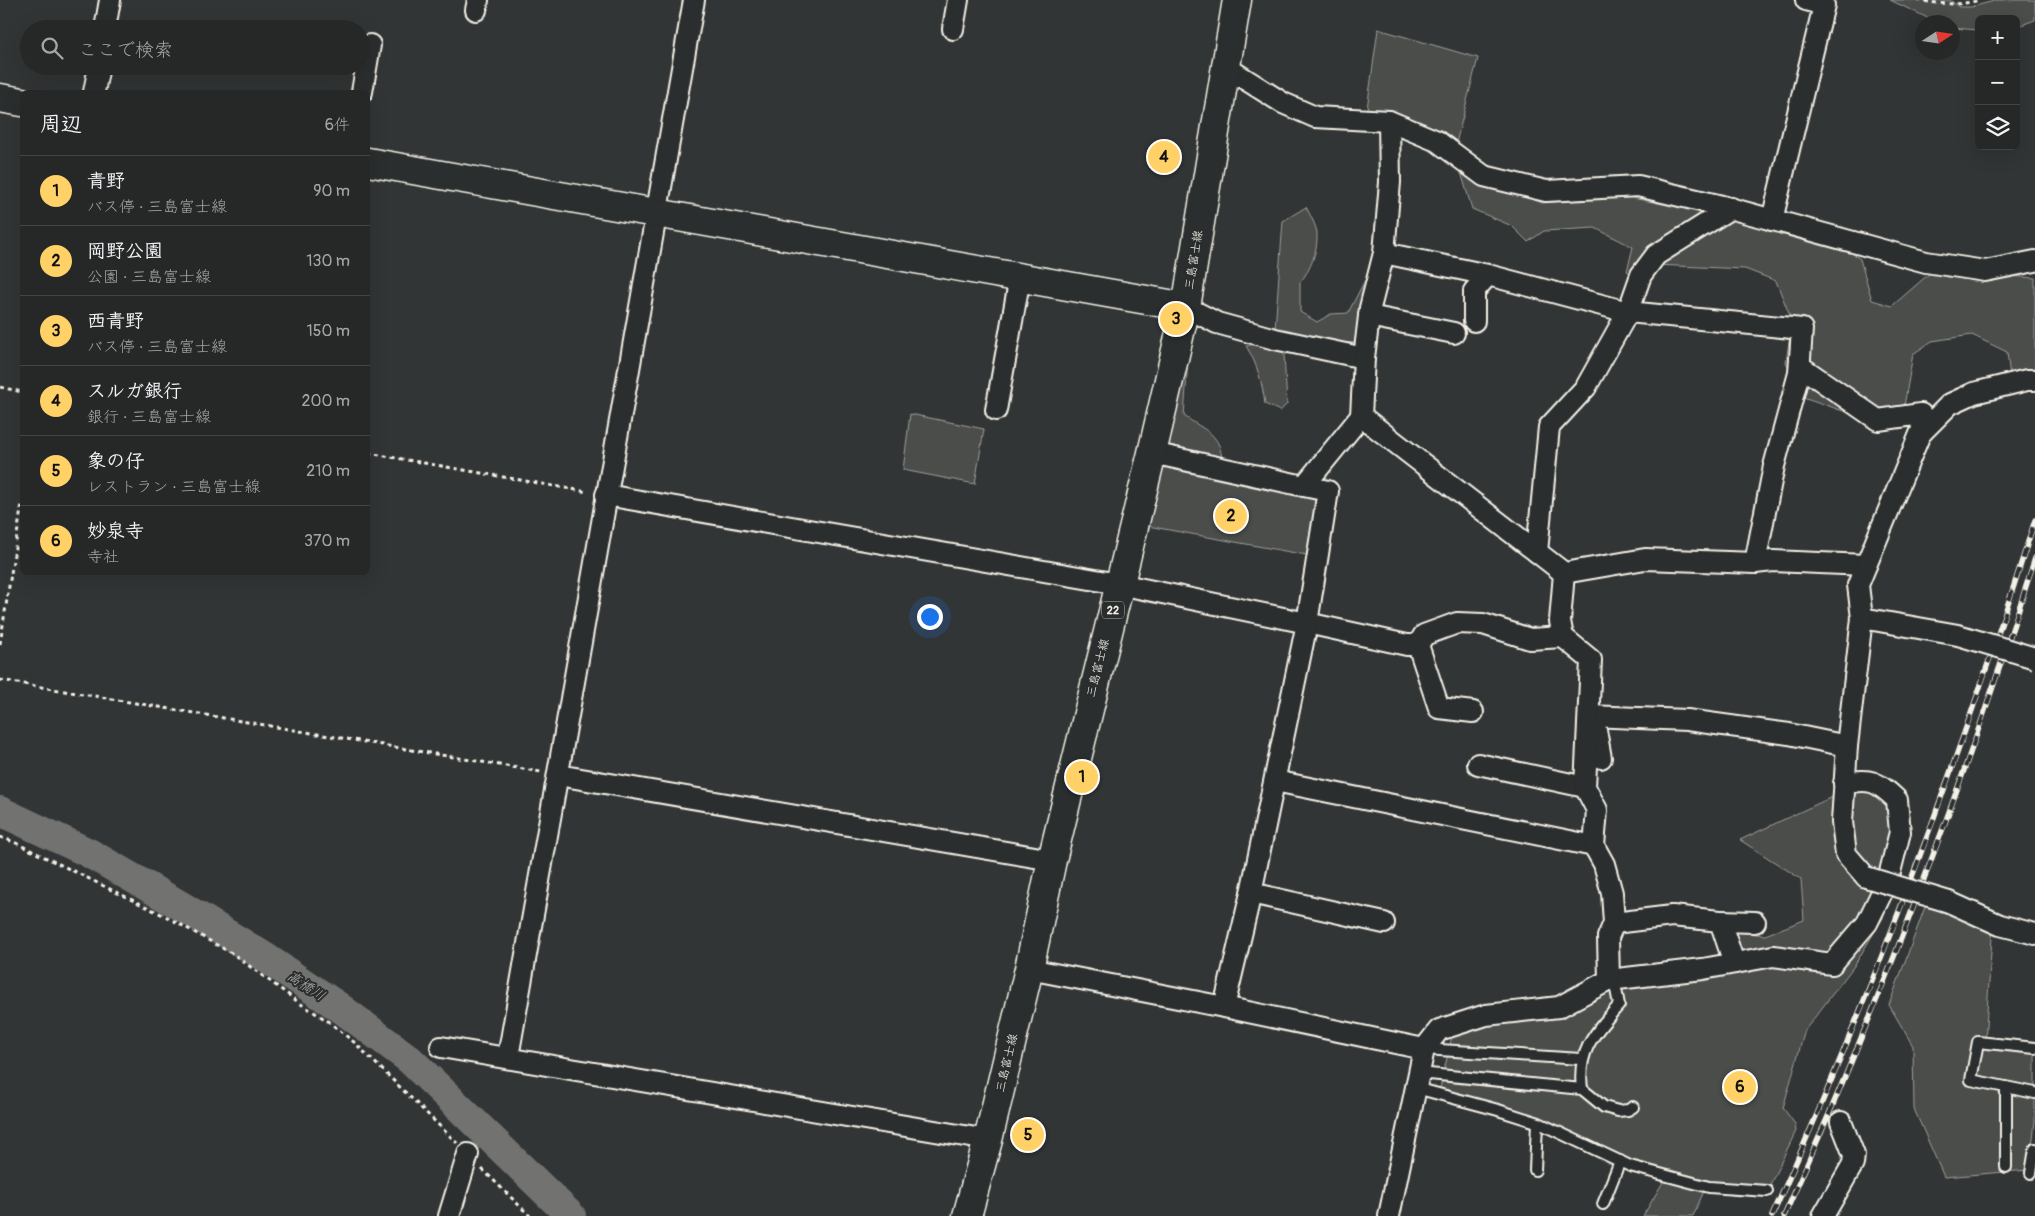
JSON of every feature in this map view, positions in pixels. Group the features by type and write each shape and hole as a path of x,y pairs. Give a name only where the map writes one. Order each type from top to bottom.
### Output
{"main road":[{"name":"三島富士線","path":"967,1216 988,1140 1029,969 1052,860 1186,307 1236,0"},
{"path":"0,98 20,102"},
{"path":"370,162 1186,307"}],"street":[{"path":"107,20 110,0"},
{"path":"508,1057 694,0"},
{"path":"953,29 958,0"},
{"path":"1772,220 1824,5 1806,0"},
{"path":"1226,67 1283,103 1315,117 1389,122 1437,141 1484,176 1546,191 1638,186 1731,208 1926,262 1985,271 2035,262"},
{"path":"94,90 97,75"},
{"path":"362,90 365,75"},
{"path":"1304,486 1361,416 1364,358 1369,316 1384,253 1390,182 1389,122"},
{"path":"1537,552 1549,427 1586,387 1628,312 1641,275 1656,255 1731,208"},
{"path":"1384,253 1488,275 1628,312 1802,329 1800,366 1774,466 1755,563"},
{"path":"1474,321 1474,291 1488,275"},
{"path":"996,410 1020,277"},
{"path":"1186,307 1217,323 1275,339 1364,358"},
{"path":"1369,316 1454,333"},
{"path":"1800,366 1878,420 1921,414 1922,432"},
{"path":"2035,380 2027,380 1974,393 1958,400 1950,404 1922,432 1858,585 1862,618 1847,746 1842,822 1846,854 1866,877 1948,902 2000,925 2035,934"},
{"path":"1361,416 1564,573 1645,559 1866,565"},
{"path":"1152,453 1328,491 1307,623 1252,894 1224,1007"},
{"path":"606,495 1119,584 1407,645 1418,645"},
{"path":"1564,573 1560,621 1563,637 1591,660 1591,716 1585,787 1597,810 1594,846 1604,864 1612,893 1614,924 1608,937 1611,980"},
{"path":"1862,618 1958,636 2035,658"},
{"path":"1473,712 1438,708 1418,645 1424,635 1456,623 1483,624 1530,639 1563,637"},
{"path":"1591,716 1687,720 1789,734 1847,746"},
{"path":"1591,716 1601,758"},
{"path":"1478,764 1585,787"},
{"path":"558,776 1052,860"},
{"path":"1389,1216 1424,1049 1439,1030 1486,1015 1559,1008 1611,980 1703,969 1773,956 1832,964 1867,923 1888,880 1900,832 1897,800 1880,784 1860,780 1844,783"},
{"path":"1275,781 1594,846"},
{"path":"1252,894 1384,922"},
{"path":"1614,924 1672,916 1720,921 1755,922"},
{"path":"1720,921 1734,963"},
{"path":"1029,969 1424,1049"},
{"path":"441,1047 988,1140"},
{"path":"1823,1216 1853,1164 1854,1155 1842,1122"},
{"path":"449,1216 468,1154"}],"lane":[{"path":"1582,1089 1580,1074 1582,1059 1595,1035 1619,1005 1611,980"},
{"path":"2035,1048 1978,1042 1971,1080 2035,1093"},
{"path":"1424,1049 1582,1059"},
{"path":"1417,1080 1582,1089 1604,1107 1618,1111 1628,1110 1633,1107"},
{"path":"1417,1080 1498,1110 1537,1122 1630,1166 1709,1186 1767,1191"},
{"path":"2006,1087 2006,1167"},
{"path":"1535,1170 1537,1122"},
{"path":"2031,1173 2035,1150"},
{"path":"1603,1204 1620,1161"}],"path":[{"path":"1917,0 1938,4 1961,4 1980,0"},
{"path":"0,387 20,392"},
{"path":"370,453 606,495"},
{"path":"0,644 20,517"},
{"path":"0,680 558,776"},
{"path":"0,837 14,842 169,918 233,954 301,1004 335,1026 530,1216"}],"shaded area":[{"path":"1890,0 1950,0 1959,7 1971,7 1998,0 2035,0 2035,20 2020,26 2020,15 1975,15 1975,30 1960,29 1960,15 1921,15"},
{"path":"1378,29 1478,58 1455,147 1412,120 1367,109"},
{"path":"1460,169 1542,203 1622,196 1751,221 1840,244 1860,259 1872,300 1892,306 1930,273 2035,278 2035,368 2010,377 2007,352 1972,335 1932,341 1913,354 1902,418 1843,411 1803,397 1786,362 1792,321 1776,281 1745,269 1654,265 1636,277 1627,271 1633,247 1595,228 1544,231 1528,242 1512,226 1472,209"},
{"path":"1306,207 1315,227 1317,239 1315,253 1310,266 1300,282 1300,312 1317,322 1331,314 1348,313 1365,280 1373,282 1365,343 1322,342 1284,355 1287,404 1280,411 1265,404 1259,374 1246,346 1254,344 1275,329 1283,221"},
{"path":"1181,358 1188,360 1184,416 1216,439 1222,464 1160,449"},
{"path":"910,414 984,429 975,484 903,470"},
{"path":"1158,462 1312,494 1319,507 1312,556 1142,525"},
{"path":"1849,789 1888,791 1900,832 1883,918 1854,966 1805,1030 1783,1108 1795,1124 1796,1131 1767,1191 1739,1196 1704,1191 1693,1216 1643,1216 1663,1182 1559,1138 1511,1120 1438,1097 1452,1036 1471,1013 1559,1007 1601,985 1719,961 1721,930 1765,935 1804,920 1801,879 1740,840"},
{"path":"1925,907 1993,922 1985,1042 2035,1048 2035,1122 2029,1170 1944,1177 1914,1109 1913,1046 1889,1005"}],"waterway":[{"name":"高橋川","path":"0,811 89,853 183,907 263,956 339,1007 409,1059 571,1216"}],"railway":[{"path":"1772,1216 1846,1045 1914,872 1977,697 2035,520"},
{"path":"1784,1216 1888,973 1920,891 1980,725 2035,558"}],"place":[{"name":"スルガ銀行","path":"1164,157"},
{"name":"西青野","path":"1176,319"},
{"name":"岡野公園","path":"1231,516"},
{"name":"青野","path":"1082,777"},
{"name":"妙泉寺","path":"1740,1087"},
{"name":"象の仔","path":"1028,1135"}]}
